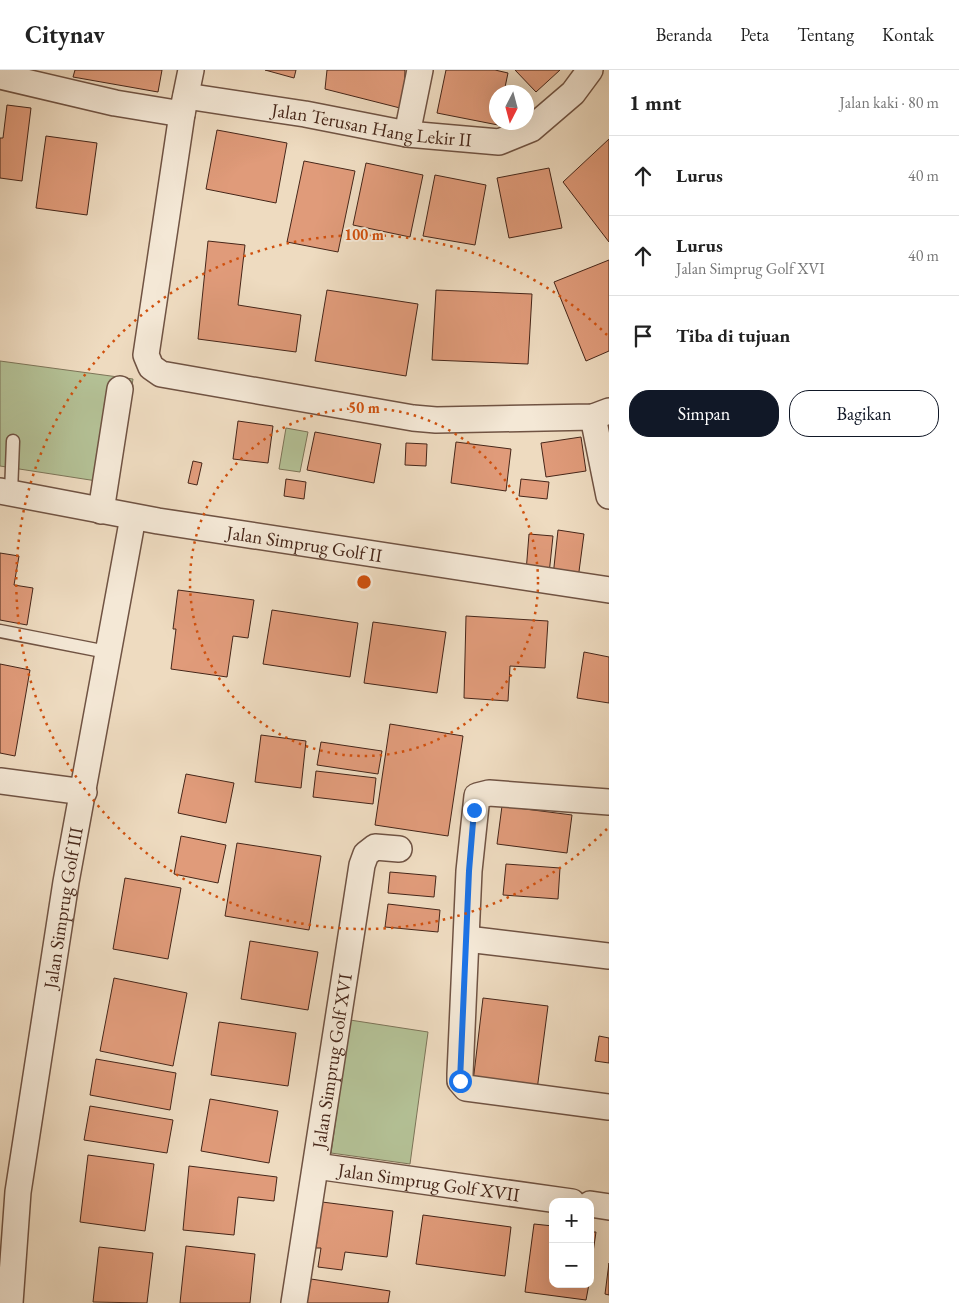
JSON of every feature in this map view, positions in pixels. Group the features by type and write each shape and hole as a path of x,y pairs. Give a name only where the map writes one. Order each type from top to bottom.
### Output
{"street":[{"path":"191,70 146,355 151,367 162,374 413,418 436,420 601,414 609,496"},
{"path":"407,134 420,70"},
{"name":"Jalan Terusan Hang Lekir II","path":"0,76 115,103 184,105 305,114 407,134 499,142 531,129 573,93 590,70"},
{"path":"101,511 120,389"},
{"name":"Jalan Simprug Golf II","path":"5,492 133,517 609,590"},
{"name":"Jalan Simprug Golf III","path":"10,1303 9,1191 84,792 107,652 133,517"},
{"path":"0,781 84,792"},
{"path":"609,802 489,793 477,796 469,871 460,1074 462,1086 472,1089 609,1107"},
{"name":"Jalan Simprug Golf XVI","path":"294,1303 362,865 366,854 375,847 399,849"},
{"path":"467,939 609,956"},
{"name":"Jalan Simprug Golf XVII","path":"316,1166 549,1199"},
{"path":"594,1205 609,1207"}],"lane":[{"path":"5,492 13,442"},
{"path":"0,631 107,652"}],"green space":[{"path":"0,361 133,379 116,484 0,466"},
{"path":"286,428 308,432 300,472 279,469"},
{"path":"350,1020 428,1032 410,1164 331,1153"}],"building":[{"path":"75,70 162,70 158,92 73,77"},
{"path":"265,70 296,70 294,78"},
{"path":"327,70 405,70 404,109 325,89"},
{"path":"446,70 495,70 508,73 505,85 489,85 489,123 437,113"},
{"path":"515,70 560,70 536,92 534,85 529,85"},
{"path":"7,105 31,108 22,181 0,178 0,138 3,138"},
{"path":"217,130 287,143 276,203 206,189"},
{"path":"46,136 97,143 87,215 36,208"},
{"path":"609,139 609,242 563,182"},
{"path":"304,161 355,171 338,252 287,242"},
{"path":"366,163 423,175 410,237 353,225"},
{"path":"549,168 562,228 509,238 497,178"},
{"path":"435,175 486,185 475,245 423,236"},
{"path":"208,241 245,245 238,305 301,315 296,352 198,339"},
{"path":"609,260 609,351 586,361 554,282"},
{"path":"327,290 418,304 406,376 315,361"},
{"path":"436,290 532,294 528,364 432,360"},
{"path":"238,421 273,426 268,463 233,459"},
{"path":"315,432 381,444 374,483 307,470"},
{"path":"581,437 586,471 546,477 541,443"},
{"path":"456,442 511,449 506,491 451,483"},
{"path":"406,443 427,444 426,466 405,465"},
{"path":"193,461 202,463 197,485 188,483"},
{"path":"286,479 306,482 304,499 284,496"},
{"path":"521,479 549,482 547,499 519,496"},
{"path":"558,530 584,534 578,579 553,576"},
{"path":"529,534 553,536 549,574 526,572"},
{"path":"0,553 19,556 14,585 33,588 27,625 0,620"},
{"path":"178,590 254,600 248,638 233,636 227,677 171,669 176,629 173,629"},
{"path":"272,610 358,623 350,677 263,664"},
{"path":"466,616 548,621 545,668 510,666 508,701 464,698"},
{"path":"373,622 446,632 437,693 364,683"},
{"path":"584,652 609,657 609,703 577,698"},
{"path":"0,664 30,670 15,756 0,753"},
{"path":"390,724 463,736 448,836 375,825"},
{"path":"261,735 306,741 301,788 255,782"},
{"path":"321,742 382,751 378,774 317,765"},
{"path":"316,771 376,778 373,804 313,797"},
{"path":"186,774 234,783 226,823 178,813"},
{"path":"502,806 572,815 567,853 497,844"},
{"path":"181,836 226,845 218,883 174,874"},
{"path":"237,843 321,856 309,930 225,916"},
{"path":"506,864 560,868 558,899 503,895"},
{"path":"390,872 436,876 434,897 388,893"},
{"path":"125,878 181,888 168,959 113,949"},
{"path":"388,904 440,910 438,932 385,927"},
{"path":"250,941 318,952 308,1010 241,999"},
{"path":"114,978 187,993 173,1066 100,1051"},
{"path":"483,998 548,1006 537,1090 473,1082"},
{"path":"219,1022 296,1033 288,1086 211,1075"},
{"path":"599,1036 609,1038 609,1063 595,1061"},
{"path":"96,1059 176,1073 170,1110 90,1095"},
{"path":"210,1099 278,1111 269,1163 201,1151"},
{"path":"90,1106 173,1120 167,1153 84,1140"},
{"path":"88,1155 154,1164 145,1231 80,1222"},
{"path":"189,1166 277,1177 274,1201 238,1197 234,1235 183,1230"},
{"path":"322,1202 393,1211 387,1257 345,1252 342,1270 318,1267 321,1248 316,1248"},
{"path":"423,1215 511,1227 505,1276 416,1264"},
{"path":"534,1224 549,1226 549,1288 588,1288 586,1300 525,1292"},
{"path":"186,1246 255,1254 250,1303 180,1303"},
{"path":"99,1247 153,1253 147,1303 93,1302"},
{"path":"609,1263 609,1295 605,1294"},
{"path":"311,1279 390,1291 388,1303 307,1303"}],"route":[{"path":"460,1081 469,871 474,810"}]}
